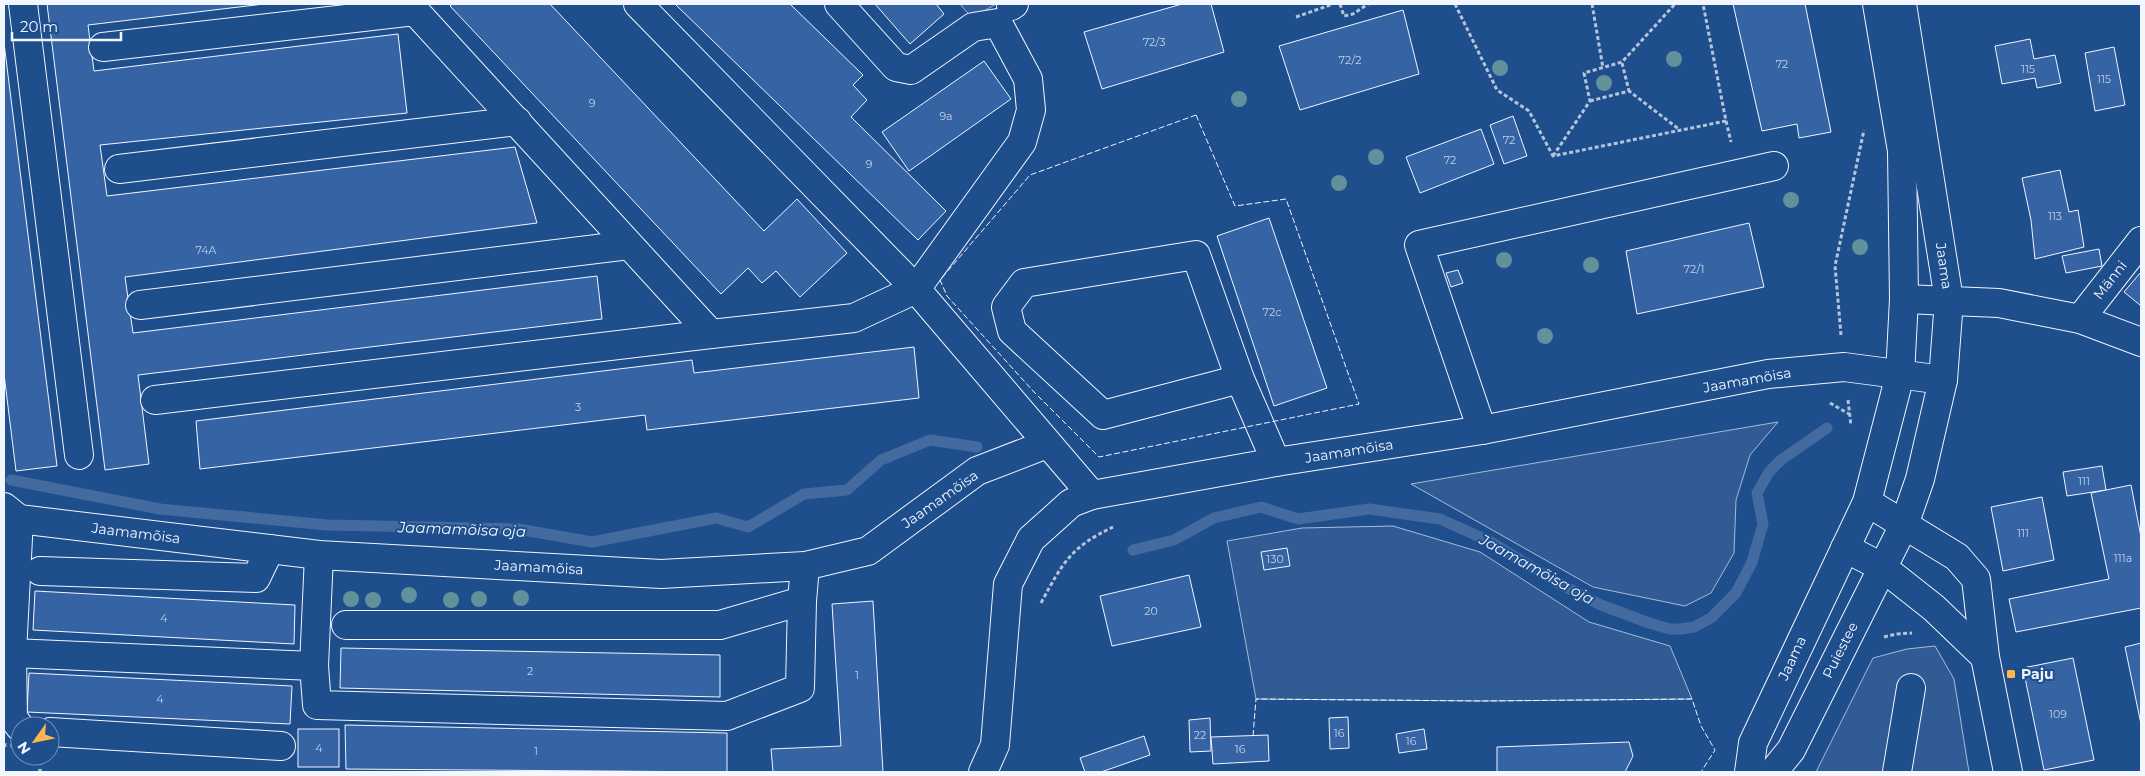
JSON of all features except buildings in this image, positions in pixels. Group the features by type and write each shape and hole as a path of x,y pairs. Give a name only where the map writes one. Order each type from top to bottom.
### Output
{"street":[{"path":"23,4 78,455"},
{"path":"638,4 916,289 1092,495"},
{"path":"155,400 854,318 916,289 1022,142 1031,110 1028,80 998,23 973,27 911,70 896,67 839,4"},
{"name":"Jaama","path":"1749,772 1753,743 1868,502 1900,375 1904,299 1902,151 1877,4"},
{"name":"Jaama","path":"1902,4 1949,300 1943,380 1920,479 1904,524"},
{"path":"103,47 415,11 517,120 711,334"},
{"path":"119,169 517,120"},
{"path":"1482,430 1418,245 1774,166"},
{"name":"Männi","path":"2080,319 2141,241"},
{"path":"140,305 629,245"},
{"path":"1240,378 1103,415 1012,331 1006,307 1024,283 1196,256 1240,378 1276,462"},
{"path":"1904,299 1999,303 2080,319 2141,342"},
{"name":"Jaamamõisa","path":"983,772 995,745 1008,584 1031,539 1071,503 1092,495 1276,462 1482,430 1768,374 1844,367 1943,380"},
{"name":"Jaamamõisa","path":"11,532 270,549 319,555 660,574 805,566 868,551 977,471 1047,444"},
{"path":"1868,502 1957,557 1976,579 1985,657 2008,772"},
{"name":"Puiestee","path":"1773,772 1791,750 1904,524"},
{"path":"11,532 13,716"},
{"path":"1845,548 1882,567 1934,608 1985,657"},
{"path":"40,571 256,578 270,549"},
{"path":"319,555 314,666 317,705 727,716 800,688 802,601 805,566"},
{"path":"346,625 720,625 802,601"},
{"path":"12,653 314,666"},
{"path":"1896,772 1911,688"},
{"path":"60,733 281,746"}],"path":[{"path":"1296,17 1333,4"},
{"path":"1340,4 1344,16 1353,14 1368,4"},
{"path":"1455,4 1497,90 1530,111 1553,156"},
{"path":"1592,4 1604,68"},
{"path":"1590,101 1584,73 1622,62 1675,4"},
{"path":"1553,156 1726,121 1703,4"},
{"path":"1622,62 1629,91 1681,130"},
{"path":"1553,156 1590,101 1629,91"},
{"path":"1842,340 1838,322 1835,266 1864,127"},
{"path":"1822,400 1835,405 1849,414 1848,395"},
{"path":"1040,606 1061,565 1088,539 1117,525"}],"shaded area":[{"path":"960,4 996,4 972,18"},
{"path":"1778,422 1750,455 1736,500 1734,553 1711,593 1685,606 1593,587 1411,484"},
{"path":"1393,526 1480,552 1589,622 1670,646 1692,699 1483,701 1256,699 1227,541 1302,528"},
{"path":"1935,646 1954,679 1969,772 1816,772 1873,658 1907,649"}],"waterway":[{"name":"Jaamamõisa oja","path":"1133,550 1174,540 1214,518 1261,507 1298,519 1369,509 1440,519 1489,541 1558,583 1601,605 1670,629 1694,627 1711,618 1736,593 1752,562 1763,524 1757,493 1769,472 1781,460 1827,428"},
{"name":"Jaamamõisa oja","path":"11,480 160,509 328,525 518,529 592,542 716,518 748,527 804,494 847,490 881,460 930,440 977,447"}],"hedge":[{"path":"4,745 10,745"},
{"path":"40,766 40,772"}],"fence":[{"path":"1196,115 1235,206 1286,199 1359,404 1099,457 1034,392 947,296 940,280 1030,175 1196,115"},
{"path":"1253,736 1256,699 1483,701 1692,699 1701,726 1715,750 1701,772"}],"place":[{"name":"Paju","path":"2011,674"}]}
